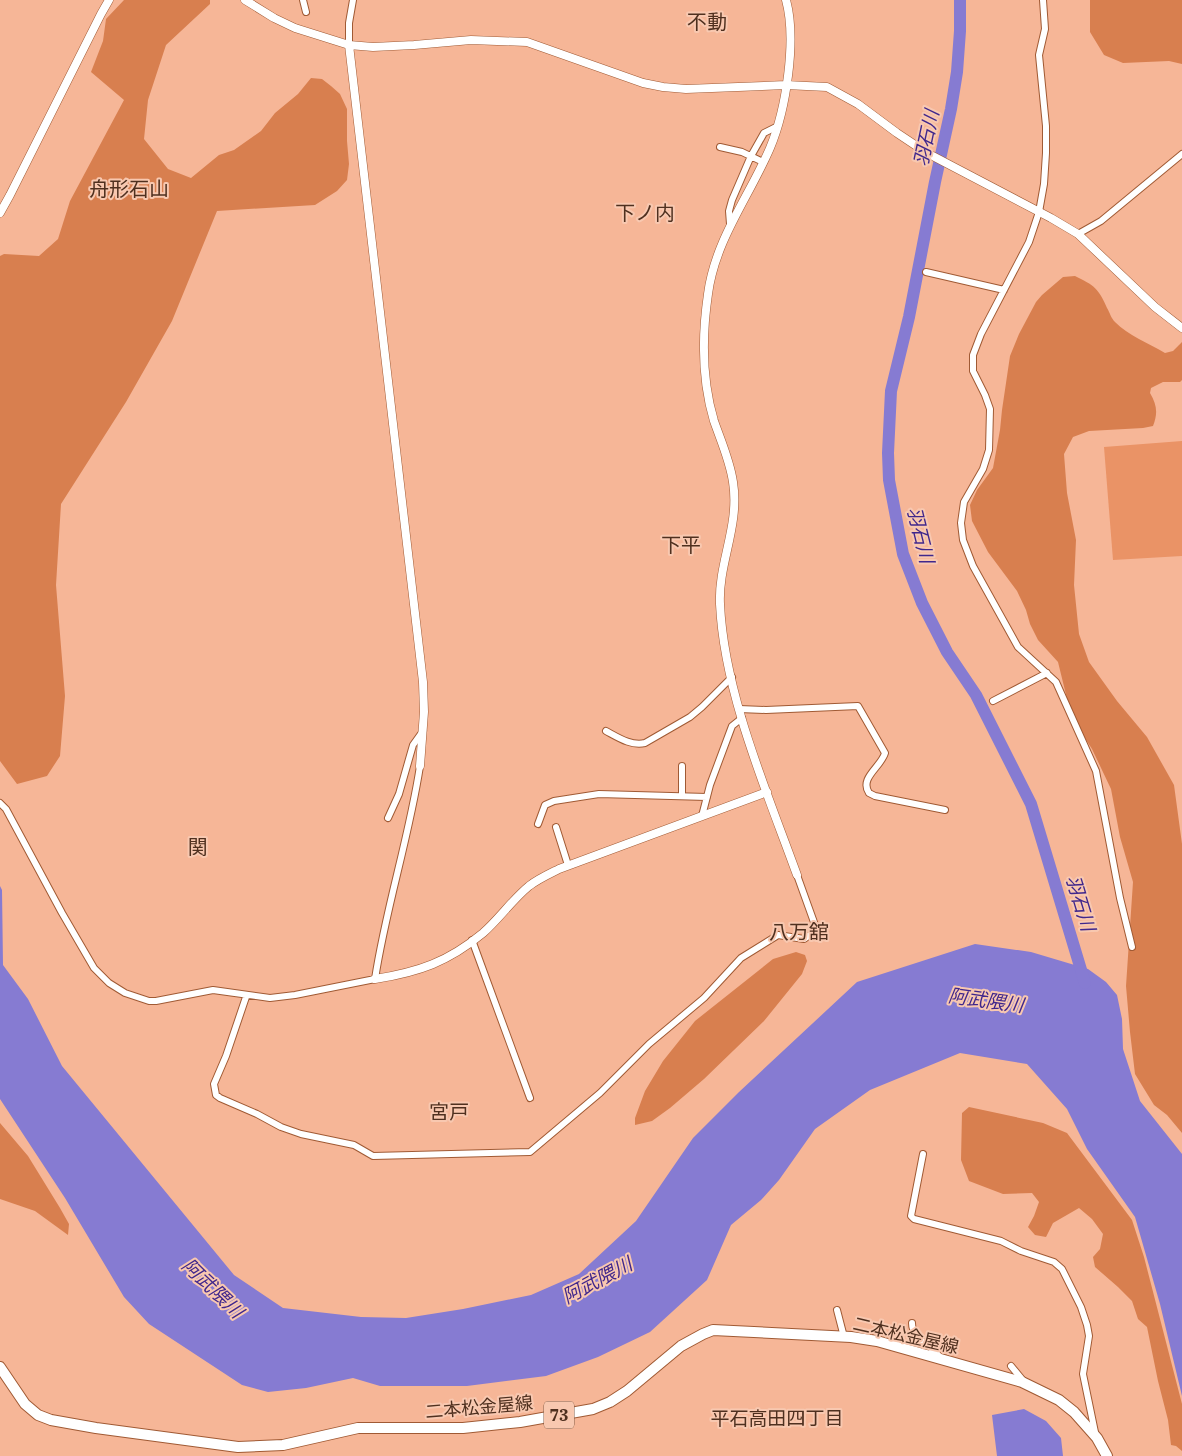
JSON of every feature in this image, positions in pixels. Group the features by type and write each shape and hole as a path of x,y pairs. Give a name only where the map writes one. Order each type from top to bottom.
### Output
{"main road":[{"name":"二本松金屋線","path":"0,1367 25,1404 38,1415 51,1420 238,1447 284,1445 358,1428 462,1428 520,1422 593,1409 610,1402 627,1391 681,1346 713,1330 844,1337 877,1341 1026,1384 1058,1400 1074,1412 1097,1438 1107,1456"}],"street":[{"path":"0,213 109,0"},
{"path":"244,0 295,28 349,45 373,47 471,40 527,42 643,82 663,87 686,89 818,85 834,90 858,104 897,134 929,154 1078,234 1154,307 1182,328"},
{"path":"303,0 306,12"},
{"path":"353,0 349,45 423,682 423,730 420,766 406,840 379,951 375,979"},
{"path":"246,997 226,1056 214,1084 216,1095 220,1098 281,1127 301,1134 354,1145 373,1156 530,1152 600,1093 649,1044 704,998 741,958 778,935 804,939 814,932 815,925 739,709 724,639 720,600 735,512 733,482 725,450 714,419 704,363 705,324 710,281 730,224 771,146 786,85 791,34 786,0"},
{"path":"1043,0 1045,29 1040,55 1045,112 1045,178 1039,212 1029,242 981,334 973,355 973,371 990,409 989,450 983,469 964,502 960,524 963,540 973,566 1004,623 1018,647 1056,682 1096,770 1120,898 1132,947"},
{"path":"730,224 732,200 750,156 764,133 776,127"},
{"path":"720,147 742,152 763,162"},
{"path":"1078,234 1106,217 1182,154"},
{"path":"926,272 1004,290"},
{"path":"993,702 1047,673"},
{"path":"606,732 638,745 645,743 690,717 732,677"},
{"path":"739,709 766,710 858,706 885,753 883,759 866,781 869,793 946,810"},
{"path":"702,816 710,785 732,726 742,718"},
{"path":"388,818 399,794 413,745 423,730"},
{"path":"682,766 682,796"},
{"path":"0,803 6,809 94,968 109,983 125,994 149,1001 156,1001 213,990 270,998 295,995 426,968 442,961 483,932 529,886 568,865 767,792"},
{"path":"538,824 545,805 554,801 598,794 707,797"},
{"path":"556,827 568,865"},
{"path":"472,940 530,1098"},
{"path":"923,1154 911,1216 914,1219 1001,1241 1022,1251 1054,1262 1062,1269 1081,1307 1087,1325 1089,1336 1083,1374 1097,1438"},
{"path":"837,1310 844,1337"},
{"path":"912,1323 912,1330 937,1351 941,1359"},
{"path":"1011,1366 1026,1384"}],"shaded area":[{"path":"124,0 210,0 210,4 166,45 148,100 144,139 168,169 191,178 219,155 234,150 261,131 275,113 298,94 311,78 322,79 331,86 340,94 347,109 349,164 347,180 337,191 315,205 217,211 172,321 126,402 61,504 56,585 65,696 60,756 47,776 17,784 0,761 0,256 4,254 39,256 58,239 70,201 124,100 91,72 103,41 106,19"},
{"path":"1090,0 1182,0 1182,64 1169,61 1123,63 1104,55 1090,32"},
{"path":"1075,276 1095,288 1114,320 1120,327 1132,335 1165,353 1173,351 1182,342 1182,380 1180,382 1163,382 1151,388 1150,393 1156,409 1153,426 1089,431 1073,437 1064,454 1067,493 1076,540 1074,585 1079,634 1089,662 1117,701 1147,737 1174,785 1182,844 1182,1133 1167,1115 1154,1105 1135,1074 1126,986 1133,882 1120,837 1111,789 1092,749 1070,711 1058,662 1038,640 1017,591 988,552 972,521 970,505 977,490 993,468 1010,356 1019,334 1036,302 1042,295 1063,277"},
{"path":"1182,441 1182,556 1113,560 1104,447"},
{"path":"796,952 805,955 807,961 802,974 764,1021 704,1079 670,1108 652,1121 635,1125 635,1118 645,1091 663,1061 695,1021 773,959"},
{"path":"969,1107 1043,1123 1067,1133 1132,1220 1144,1257 1182,1404 1182,1451 1176,1446 1171,1445 1168,1420 1147,1327 1138,1319 1132,1301 1095,1267 1093,1257 1100,1249 1103,1234 1092,1219 1079,1208 1053,1223 1046,1237 1035,1235 1028,1227 1039,1202 1032,1193 1003,1194 969,1181 961,1160 962,1113"},
{"path":"0,1123 28,1156 60,1208 69,1224 68,1235 35,1211 0,1199"}],"water":[{"name":"阿武隈川","path":"0,886 2,890 3,965 28,999 62,1066 234,1275 283,1308 361,1317 406,1318 463,1309 531,1295 579,1274 636,1221 693,1138 739,1092 857,982 975,944 1031,952 1088,969 1106,982 1117,995 1122,1019 1123,1049 1140,1101 1182,1154 1182,1396 1160,1304 1135,1217 1087,1149 1067,1109 1027,1064 960,1053 870,1090 815,1129 779,1180 761,1200 731,1225 707,1280 650,1332 598,1357 546,1376 467,1386 380,1386 353,1378 306,1388 268,1392 242,1385 149,1324 124,1297 65,1198 0,1099"},
{"path":"1024,1409 1046,1421 1061,1438 1063,1456 997,1456 992,1415"}],"waterway":[{"name":"羽石川","path":"960,0 957,72 951,109 909,317 891,391 888,453 889,480 903,554 922,603 947,652 976,695 1031,804 1085,983"}],"district":[{"name":"不動","path":"707,21"},
{"name":"舟形石山","path":"129,188"},
{"name":"下ノ内","path":"645,212"},
{"name":"下平","path":"681,544"},
{"name":"関","path":"198,846"},
{"name":"八万舘","path":"799,931"},
{"name":"宮戸","path":"449,1111"},
{"name":"平石高田四丁目","path":"777,1418"}]}
